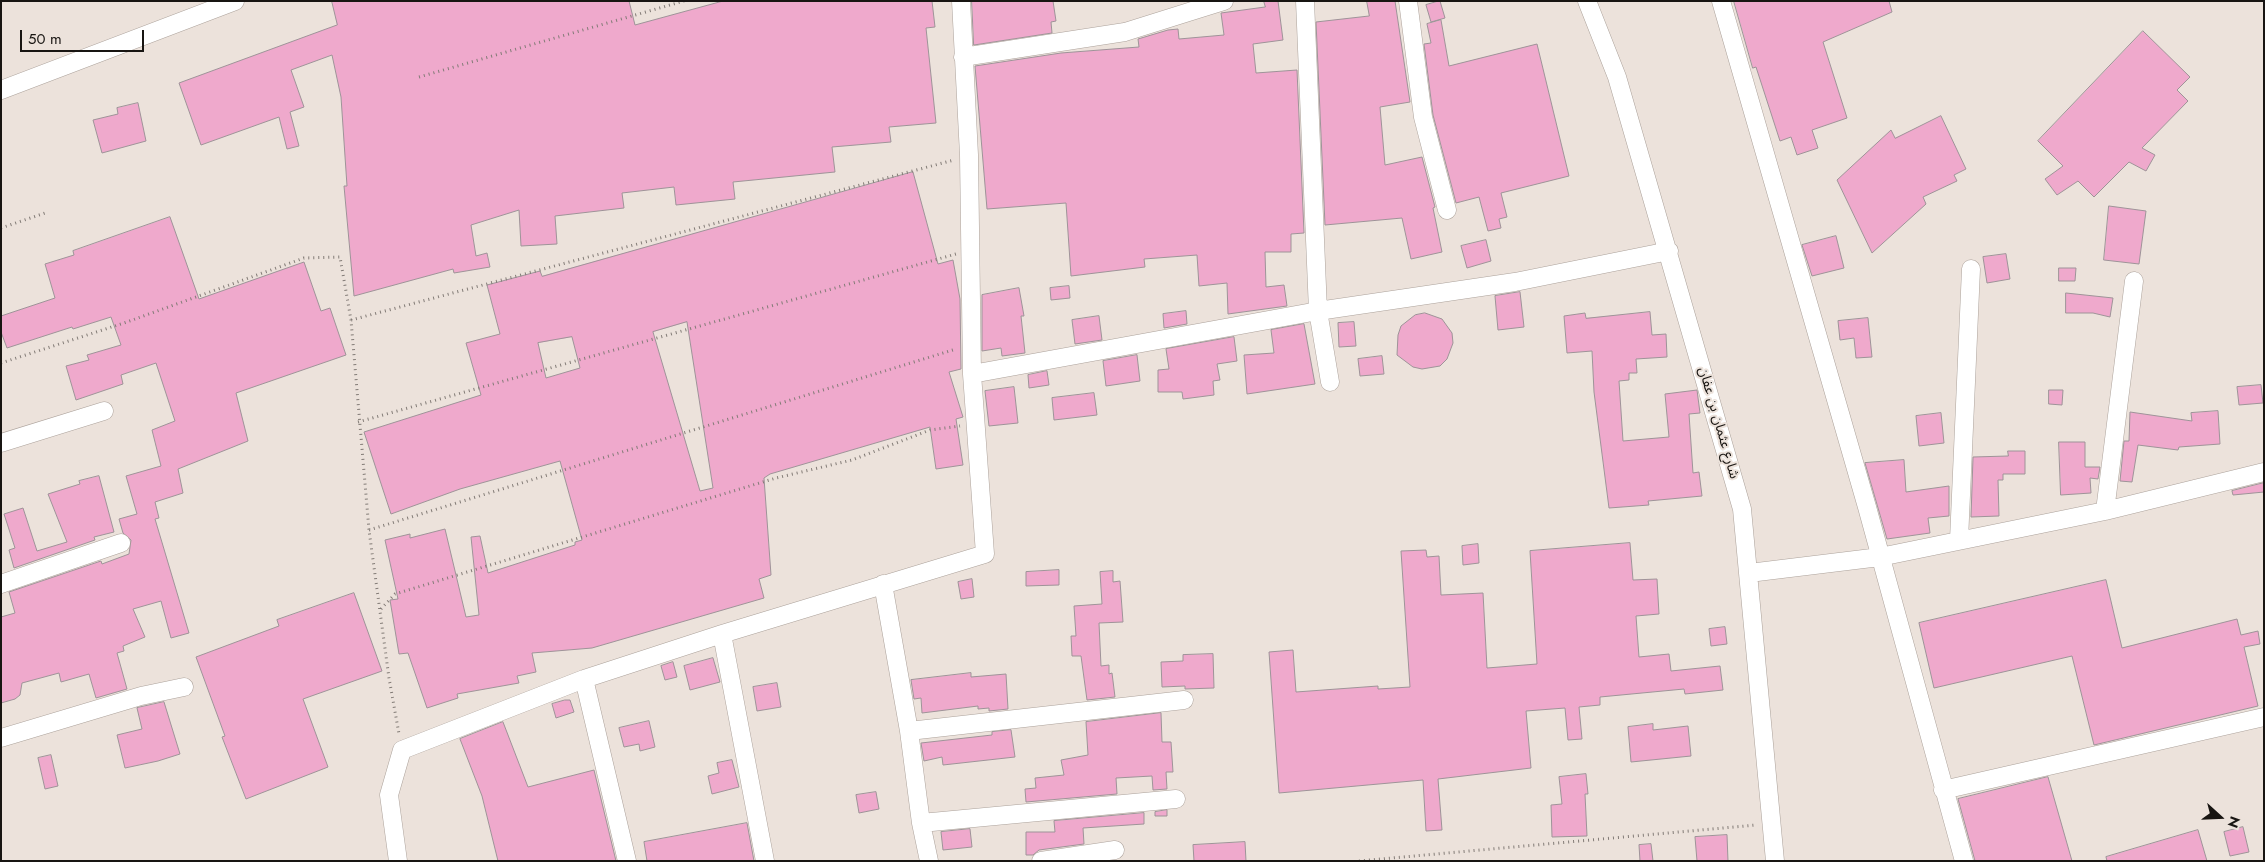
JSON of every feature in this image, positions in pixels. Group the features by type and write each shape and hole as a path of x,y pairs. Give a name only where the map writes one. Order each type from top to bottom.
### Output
{"street":[{"path":"1,90 235,1"},
{"path":"398,861 389,795 402,750 584,679 722,634 985,554 972,374 969,155 961,1"},
{"path":"963,57 1125,32 1224,1"},
{"path":"1304,1 1318,311 1330,382"},
{"path":"1408,1 1423,116 1446,210"},
{"name":"شارع عثمان بن عفان","path":"1586,1 1617,77 1669,251 1742,510 1775,861"},
{"path":"1721,1 1868,507 1943,790 1964,861"},
{"path":"972,374 1318,311 1515,282 1669,251"},
{"path":"1958,540 1971,269"},
{"path":"2105,511 2134,281"},
{"path":"1,443 104,411"},
{"path":"1749,573 1880,557 2105,511 2264,472"},
{"path":"1,584 122,543"},
{"path":"883,584 909,731 921,823 929,861"},
{"path":"722,634 764,861"},
{"path":"584,679 627,861"},
{"path":"1,738 141,696 184,687"},
{"path":"909,731 1184,700"},
{"path":"1943,790 2264,717"},
{"path":"921,823 1176,799"},
{"path":"1041,861 1115,850"}],"path":[{"path":"419,77 684,1"},
{"path":"350,320 969,155"},
{"path":"1,228 48,212"},
{"path":"358,422 971,250"},
{"path":"1,363 124,323 304,258 340,258 350,320 358,422 370,530 389,678 402,750"},
{"path":"370,530 973,344"},
{"path":"381,609 395,594 458,574 478,570 776,478 852,460 930,430 976,424"},
{"path":"1359,861 1772,824"}],"building":[{"path":"332,1 629,1 635,25 723,1 932,1 935,27 926,28 936,123 889,127 891,142 832,147 835,172 733,182 735,199 676,205 674,187 622,193 624,208 555,216 557,244 521,246 519,210 471,225 476,256 487,253 490,267 454,273 453,269 354,296 344,186 347,186 341,97 332,55 291,70 304,107 290,112 299,146 287,149 279,117 201,145 179,83 337,25"},
{"path":"972,1 1053,1 1056,21 1051,22 1052,33 974,45"},
{"path":"1264,1 1278,1 1283,40 1253,44 1256,73 1297,70 1304,233 1291,234 1291,252 1265,252 1266,287 1284,285 1287,306 1228,314 1227,283 1199,286 1197,255 1144,259 1145,267 1071,276 1066,203 987,209 975,66 1061,53 1139,47 1138,39 1168,30 1178,29 1179,39 1224,35 1221,13 1265,7"},
{"path":"1367,1 1395,1 1410,102 1380,107 1385,165 1422,157 1435,207 1433,208 1442,252 1411,259 1402,218 1325,225 1316,22 1369,16"},
{"path":"1440,1 1445,18 1431,22 1426,5"},
{"path":"1734,1 1889,1 1892,12 1823,42 1847,118 1812,130 1818,148 1797,155 1791,137 1780,141 1756,67 1753,68"},
{"path":"1441,20 1449,66 1537,44 1569,176 1501,193 1507,217 1499,219 1501,228 1488,231 1479,197 1456,203 1433,115 1424,44 1431,43 1427,24"},
{"path":"2143,31 2190,77 2177,90 2188,101 2142,148 2155,155 2146,171 2129,162 2094,197 2078,181 2057,195 2045,179 2063,166 2038,141"},
{"path":"138,103 146,141 102,153 93,120 118,114 117,108"},
{"path":"1941,116 1966,169 1954,175 1957,181 1923,197 1926,204 1872,253 1837,180 1891,130 1895,138"},
{"path":"913,172 938,264 953,260 960,299 961,369 949,372 963,417 956,419 963,465 936,469 930,427 770,474 764,478 771,575 759,579 764,598 592,648 532,653 536,672 517,676 519,683 457,694 458,698 427,708 408,653 399,654 390,600 398,599 385,540 410,534 410,538 445,529 466,617 479,615 471,537 480,536 488,573 575,545 575,542 582,540 560,461 460,489 391,514 364,432 481,395 466,343 500,334 487,285 540,271 542,276","holes":["687,322 713,488 700,491 653,332","572,337 580,368 546,378 538,343"]},
{"path":"2109,206 2146,211 2139,264 2104,260"},
{"path":"170,217 199,299 304,262 321,311 330,308 346,355 236,393 248,441 178,469 183,493 155,502 159,518 155,519 189,633 171,638 161,601 133,609 145,637 123,646 124,651 117,653 127,689 96,698 89,674 61,682 59,673 22,683 20,695 15,699 1,703 1,617 15,613 9,592 101,561 102,564 129,554 131,540 123,533 119,519 137,514 126,476 161,466 152,430 175,421 156,363 121,375 123,384 76,400 66,366 89,360 87,355 121,345 111,317 73,329 72,327 7,348 1,332 1,316 55,298 45,264 74,255 73,251"},
{"path":"1836,236 1844,268 1812,276 1802,245"},
{"path":"1486,240 1491,261 1467,268 1461,246"},
{"path":"2006,254 2010,279 1987,283 1983,257"},
{"path":"2059,268 2076,268 2075,281 2059,281"},
{"path":"1069,286 1070,298 1051,300 1050,288"},
{"path":"1019,288 1024,316 1021,316 1025,353 1002,356 1001,348 982,351 982,295"},
{"path":"1520,292 1524,327 1498,330 1495,296"},
{"path":"2066,293 2113,298 2110,317 2093,313 2066,313"},
{"path":"1186,311 1187,324 1164,328 1163,314"},
{"path":"1650,312 1652,335 1666,334 1667,357 1636,359 1637,373 1629,373 1629,380 1619,381 1623,441 1669,437 1665,394 1697,390 1700,413 1689,414 1693,473 1699,472 1702,496 1648,501 1649,505 1609,508 1594,392 1592,351 1567,353 1564,316 1585,313 1586,318"},
{"path":"1425,313 1442,319 1452,333 1453,343 1447,359 1440,366 1422,369 1413,367 1397,355 1398,335 1401,326 1415,315"},
{"path":"1099,316 1102,340 1075,344 1072,320"},
{"path":"1868,318 1872,357 1856,358 1854,338 1840,340 1838,321"},
{"path":"1354,322 1356,346 1339,347 1338,323"},
{"path":"1304,324 1315,384 1247,394 1244,355 1274,353 1271,330"},
{"path":"1234,337 1237,361 1217,364 1220,380 1213,381 1214,395 1183,399 1182,392 1158,392 1158,370 1169,369 1166,349"},
{"path":"1137,355 1140,381 1106,386 1103,361"},
{"path":"1382,356 1384,374 1360,376 1358,359"},
{"path":"1047,371 1049,385 1029,388 1028,375"},
{"path":"2261,385 2263,403 2239,405 2237,387"},
{"path":"1014,387 1018,423 989,426 985,391"},
{"path":"2049,390 2063,390 2062,405 2049,404"},
{"path":"1094,393 1097,415 1054,420 1052,398"},
{"path":"2218,411 2220,444 2179,447 2178,450 2138,445 2132,482 2120,481 2124,441 2129,441 2130,412 2192,421 2191,413"},
{"path":"1941,413 1944,443 1919,446 1916,416"},
{"path":"2059,442 2085,442 2085,467 2100,467 2098,479 2090,478 2091,493 2061,495"},
{"path":"2008,451 2025,451 2025,474 2003,474 2003,480 1998,480 1999,516 1971,517 1973,457 2008,456"},
{"path":"1904,460 1906,492 1949,486 1949,516 1928,518 1930,533 1887,539 1865,463"},
{"path":"99,476 114,532 94,537 95,540 14,568 9,550 15,548 4,514 23,508 37,551 67,542 48,494 80,484 79,481"},
{"path":"2264,483 2264,492 2233,495 2232,491"},
{"path":"1630,543 1633,580 1657,579 1659,614 1636,616 1639,657 1669,654 1671,671 1720,666 1723,690 1685,694 1684,689 1600,697 1600,705 1579,707 1582,739 1568,740 1565,708 1526,711 1531,768 1438,779 1442,830 1426,831 1423,780 1279,793 1269,652 1293,650 1296,692 1378,686 1378,689 1410,687 1401,551 1426,550 1427,557 1439,556 1441,595 1483,593 1487,668 1537,664 1530,551"},
{"path":"1478,544 1479,563 1463,565 1462,546"},
{"path":"1059,570 1059,585 1026,586 1026,572"},
{"path":"1113,571 1113,582 1120,581 1123,622 1099,623 1101,666 1109,665 1109,674 1112,673 1115,697 1087,700 1081,656 1072,656 1071,636 1076,636 1074,606 1102,604 1100,572"},
{"path":"972,579 974,597 961,599 958,582"},
{"path":"2106,580 2122,648 2237,619 2241,635 2258,631 2260,644 2244,647 2258,706 2094,745 2072,656 1934,688 1919,623"},
{"path":"354,593 382,671 303,699 328,767 246,799 222,737 225,736 196,657 279,626 277,620"},
{"path":"1725,627 1727,644 1711,646 1709,629"},
{"path":"1213,654 1214,688 1185,689 1185,686 1162,687 1161,662 1183,661 1183,655"},
{"path":"713,658 720,682 690,690 684,666"},
{"path":"673,662 677,677 665,680 661,666"},
{"path":"971,673 971,677 1006,674 1008,709 989,711 989,708 978,709 978,706 922,713 921,698 914,699 911,680"},
{"path":"777,683 781,707 757,711 753,687"},
{"path":"570,700 574,712 556,718 552,704"},
{"path":"164,702 180,754 125,768 117,735 142,729 137,708"},
{"path":"1161,713 1162,742 1171,742 1173,772 1166,772 1167,789 1153,790 1152,776 1116,778 1117,794 1026,802 1025,789 1036,788 1035,778 1064,775 1061,760 1088,755 1086,722"},
{"path":"649,721 655,747 640,751 639,744 624,747 619,728"},
{"path":"503,722 528,787 594,770 616,861 498,861 482,796 460,739"},
{"path":"1653,724 1653,730 1688,726 1691,756 1631,762 1628,727"},
{"path":"1011,730 1015,757 943,765 942,757 924,761 921,743 992,735 992,732"},
{"path":"51,755 58,786 45,789 38,758"},
{"path":"732,760 739,787 712,794 708,776 719,773 717,763"},
{"path":"1586,774 1588,794 1585,794 1587,836 1552,837 1551,805 1562,804 1559,777"},
{"path":"2048,777 2072,861 1975,861 1958,799"},
{"path":"876,792 879,809 859,813 856,795"},
{"path":"1167,810 1167,816 1155,816 1155,812"},
{"path":"1144,813 1144,824 1083,828 1084,844 1039,850 1033,855 1026,855 1026,832 1055,832 1054,821"},
{"path":"747,823 754,861 647,861 644,842"},
{"path":"2243,827 2249,852 2230,856 2224,832"},
{"path":"970,829 972,847 943,850 941,832"},
{"path":"2198,830 2207,861 2107,861 2106,857"},
{"path":"1727,835 1728,861 1697,861 1695,837"},
{"path":"1245,842 1246,861 1194,861 1193,845"},
{"path":"1651,844 1653,861 1640,861 1639,845"}]}
